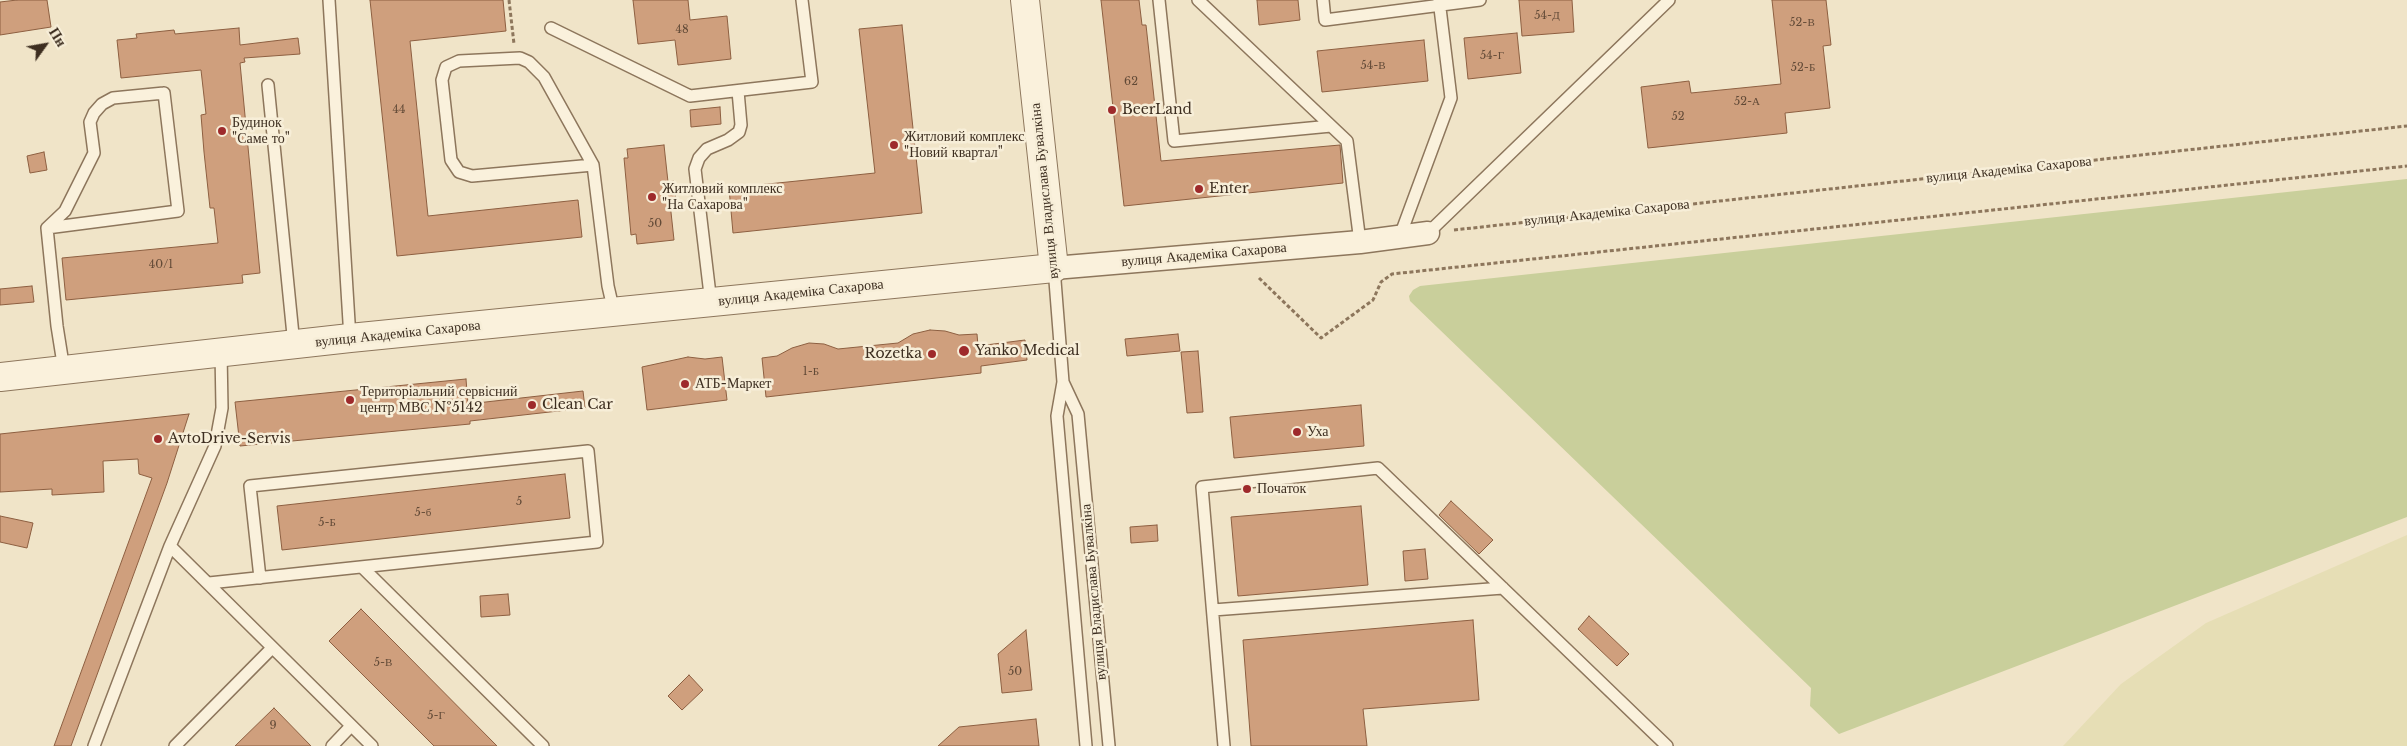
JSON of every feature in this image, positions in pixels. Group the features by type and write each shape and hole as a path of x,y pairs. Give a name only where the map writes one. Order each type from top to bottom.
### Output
{"street":[{"name":"вулиця Владислава Бувалкіна","path":"1025,0 1054,268"},
{"name":"вулиця Академіка Сахарова","path":"0,377 350,338 1054,268 1360,242 1428,233"}],"lane":[{"path":"329,0 350,338"},
{"path":"551,28 690,96 738,91 812,82 802,0"},
{"path":"1159,0 1174,141 1331,126"},
{"path":"1198,0 1347,141 1360,242"},
{"path":"1323,0 1325,20 1440,3 1480,0"},
{"path":"1428,233 1669,0"},
{"path":"1400,236 1451,98 1440,3"},
{"path":"593,165 472,176 459,172 451,160 443,74 446,67 459,61 516,57 529,62 544,77 593,165 608,286 614,312"},
{"path":"268,85 294,345"},
{"path":"711,303 695,169 699,158 707,149 728,140 739,132 741,125 738,91"},
{"path":"164,93 178,211 47,228 64,211 94,153 90,122 94,113 112,98 164,93"},
{"path":"47,228 57,326 64,370"},
{"name":"вулиця Владислава Бувалкіна","path":"1054,268 1063,382 1057,416 1086,746"},
{"path":"94,746 170,546 215,446 222,408 221,352"},
{"name":"вулиця Владислава Бувалкіна","path":"1063,382 1078,414 1109,746"},
{"path":"208,583 260,578 597,542 588,450 250,486 260,578"},
{"path":"1224,746 1214,610 1202,487 1378,468 1667,746"},
{"path":"170,546 372,746"},
{"path":"362,567 543,746"},
{"path":"1214,610 1503,588"},
{"path":"175,746 272,648"},
{"path":"332,746 351,726"}],"path":[{"path":"509,0 516,57"},
{"name":"вулиця Академіка Сахарова","path":"1428,233 2407,126"},
{"path":"1259,278 1322,338 1373,300 1380,282 1392,274 2407,166"}],"shaded area":[{"path":"2407,535 2407,746 2063,746 2121,684 2206,623"}],"green space":[{"path":"2407,179 2407,517 1839,734 1810,706 1811,688 1410,301 1409,296 1413,290 1420,286"}],"building":[{"path":"47,0 51,27 0,35 0,2"},
{"path":"370,0 503,0 506,31 410,41 428,216 578,200 582,237 397,256"},
{"path":"633,0 688,0 690,20 727,16 731,59 678,65 675,40 638,44"},
{"path":"1101,0 1139,0 1142,25 1146,25 1161,161 1340,145 1343,183 1124,206"},
{"path":"1257,0 1298,0 1300,20 1259,25"},
{"path":"1519,0 1572,0 1574,32 1522,36"},
{"path":"1772,0 1826,0 1831,45 1823,46 1830,108 1785,113 1787,133 1648,148 1641,87 1689,81 1691,93 1781,84"},
{"name":"Житловий комплекс \"Новий квартал\"","path":"902,25 922,213 733,233 729,188 875,173 859,29"},
{"path":"239,28 240,45 298,38 300,54 244,58 245,62 240,63 260,273 242,275 243,283 66,300 62,258 218,243 214,208 210,208 204,152 201,115 206,114 201,70 121,78 117,40 137,38 136,34 174,30 175,34"},
{"path":"1517,33 1521,73 1468,79 1464,38"},
{"path":"1424,40 1428,81 1322,92 1317,51"},
{"path":"720,107 721,124 691,127 690,110"},
{"name":"Житловий комплекс \"На Сахарова\"","path":"664,145 668,182 674,181 676,203 670,203 674,240 637,244 636,234 631,235 624,158 628,158 627,149"},
{"path":"44,152 47,170 30,173 27,156"},
{"path":"32,286 34,302 0,305 0,289"},
{"path":"930,330 945,331 959,335 977,334 978,346 1025,340 1027,360 981,366 981,373 766,397 762,358 777,356 792,348 809,343 824,344 838,349 898,343 913,334"},
{"path":"1178,334 1180,351 1127,356 1125,339"},
{"path":"1198,351 1203,412 1187,413 1181,352"},
{"name":"АТБ-Маркет","path":"688,357 705,359 722,357 727,400 647,410 642,367"},
{"path":"466,379 468,404 583,391 585,408 470,421 470,424 240,446 235,402"},
{"name":"Уха","path":"1361,405 1364,446 1234,458 1230,417"},
{"path":"189,414 167,483 71,746 54,746 152,478 139,474 138,459 103,461 104,492 52,495 52,489 0,492 0,434"},
{"path":"565,474 570,518 282,550 277,506"},
{"path":"1451,501 1493,540 1479,554 1439,515"},
{"path":"1361,506 1368,585 1238,596 1231,517"},
{"path":"0,516 33,523 27,548 0,542"},
{"path":"1157,525 1158,541 1131,543 1130,527"},
{"path":"1425,549 1428,579 1405,581 1403,551"},
{"path":"508,594 510,615 481,617 480,596"},
{"path":"361,609 497,746 434,746 329,641"},
{"path":"1589,616 1629,654 1617,666 1578,629"},
{"path":"1473,620 1479,700 1363,709 1367,746 1251,746 1243,640"},
{"path":"1026,630 1032,690 1002,693 998,654"},
{"path":"689,675 703,690 682,710 668,696"},
{"path":"274,708 311,746 235,746"},
{"path":"1036,719 1039,746 938,746 959,727"}],"place":[{"name":"BeerLand","path":"1112,110"},
{"name":"Будинок \"Саме то\"","path":"222,131"},
{"name":"Житловий комплекс \"Новий квартал\"","path":"894,145"},
{"name":"Enter","path":"1199,189"},
{"name":"Житловий комплекс \"На Сахарова\"","path":"652,197"},
{"name":"Yanko Medical","path":"964,351"},
{"name":"Rozetka","path":"932,354"},
{"name":"АТБ-Маркет","path":"685,384"},
{"name":"Територіальний сервісний центр МВС №5142","path":"350,400"},
{"name":"Clean Car","path":"532,405"},
{"name":"Уха","path":"1297,432"},
{"name":"AvtoDrive-Servis","path":"158,439"},
{"name":"Початок","path":"1247,489"}]}
